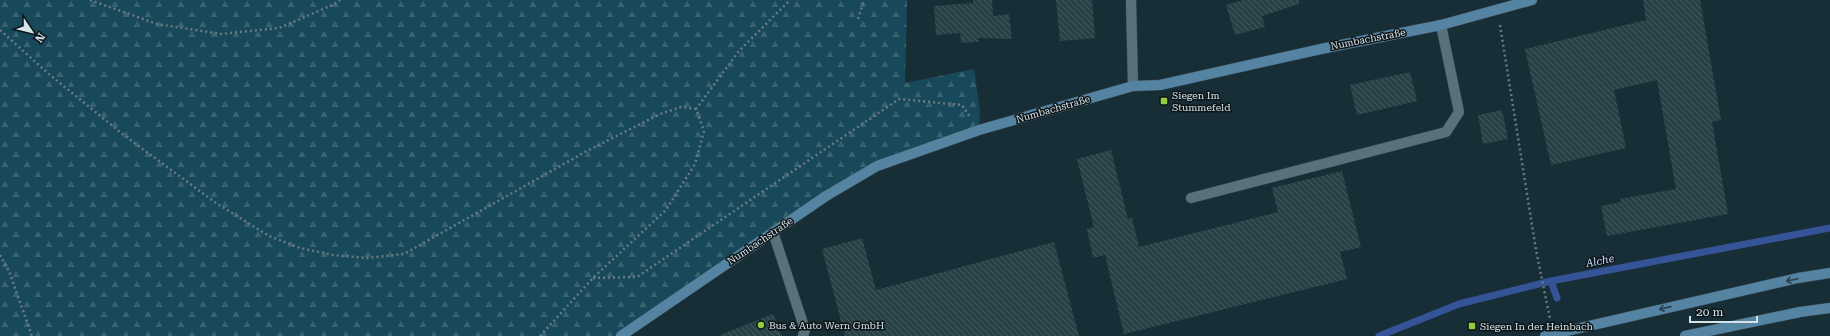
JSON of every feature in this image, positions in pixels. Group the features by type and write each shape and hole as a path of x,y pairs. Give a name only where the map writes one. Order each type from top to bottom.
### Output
{"street":[{"path":"1131,0 1133,86"},
{"name":"Numbachstraße","path":"621,336 826,196 877,166 979,130 1133,86 1160,85 1321,49 1441,25 1532,0"},
{"path":"1191,198 1446,132 1458,112 1441,25"},
{"path":"773,232 805,334"},
{"path":"1549,335 1798,278 1830,274"},
{"path":"1685,336 1800,312 1830,308"}],"path":[{"path":"90,0 157,24 221,34 279,28 340,0"},
{"path":"696,109 739,51 790,0"},
{"path":"858,19 864,0"},
{"path":"1497,10 1545,296 1549,335"},
{"path":"0,30 50,75 125,136 216,203 269,236 300,248 332,255 367,258 404,254 585,152 660,114 681,107 696,109"},
{"path":"593,278 637,276 899,99 962,106 979,130"},
{"path":"540,336 593,278 666,210 695,164 704,131 696,109"},
{"path":"0,255 9,271 32,336"}],"green space":[{"path":"0,0 907,0 905,83 974,69 980,112 979,130 877,166 621,336 0,336"}],"building":[{"path":"973,0 992,0 993,16 1009,14 1012,39 978,38 979,42 961,43 960,33 936,35 934,6 973,3"},
{"path":"1056,0 1092,0 1095,38 1060,41"},
{"path":"1243,0 1299,0 1299,4 1262,16 1265,27 1235,35 1226,5"},
{"path":"1643,0 1700,0 1721,120 1712,122 1728,214 1607,236 1601,206 1621,202 1620,199 1676,189 1657,80 1614,90 1626,148 1551,165 1525,49 1646,20"},
{"path":"1410,72 1417,101 1357,115 1350,85"},
{"path":"1502,110 1508,139 1483,144 1478,115"},
{"path":"1111,150 1128,219 1132,218 1139,247 1278,212 1272,188 1342,171 1361,247 1340,252 1347,279 1124,334 1105,255 1093,258 1087,229 1094,227 1077,159"},
{"path":"862,238 876,290 1054,242 1079,336 845,336 822,249"},
{"name":"Bus & Auto Wern GmbH","path":"773,314 782,336 720,336 720,335"}],"waterway":[{"name":"Alche","path":"1379,336 1459,304 1551,281 1830,228"},
{"path":"1551,281 1557,298"}],"place":[{"name":"Siegen Im Stummefeld","path":"1164,101"},
{"name":"Bus & Auto Wern GmbH","path":"761,325"},
{"name":"Siegen In der Heinbach","path":"1472,326"}]}
